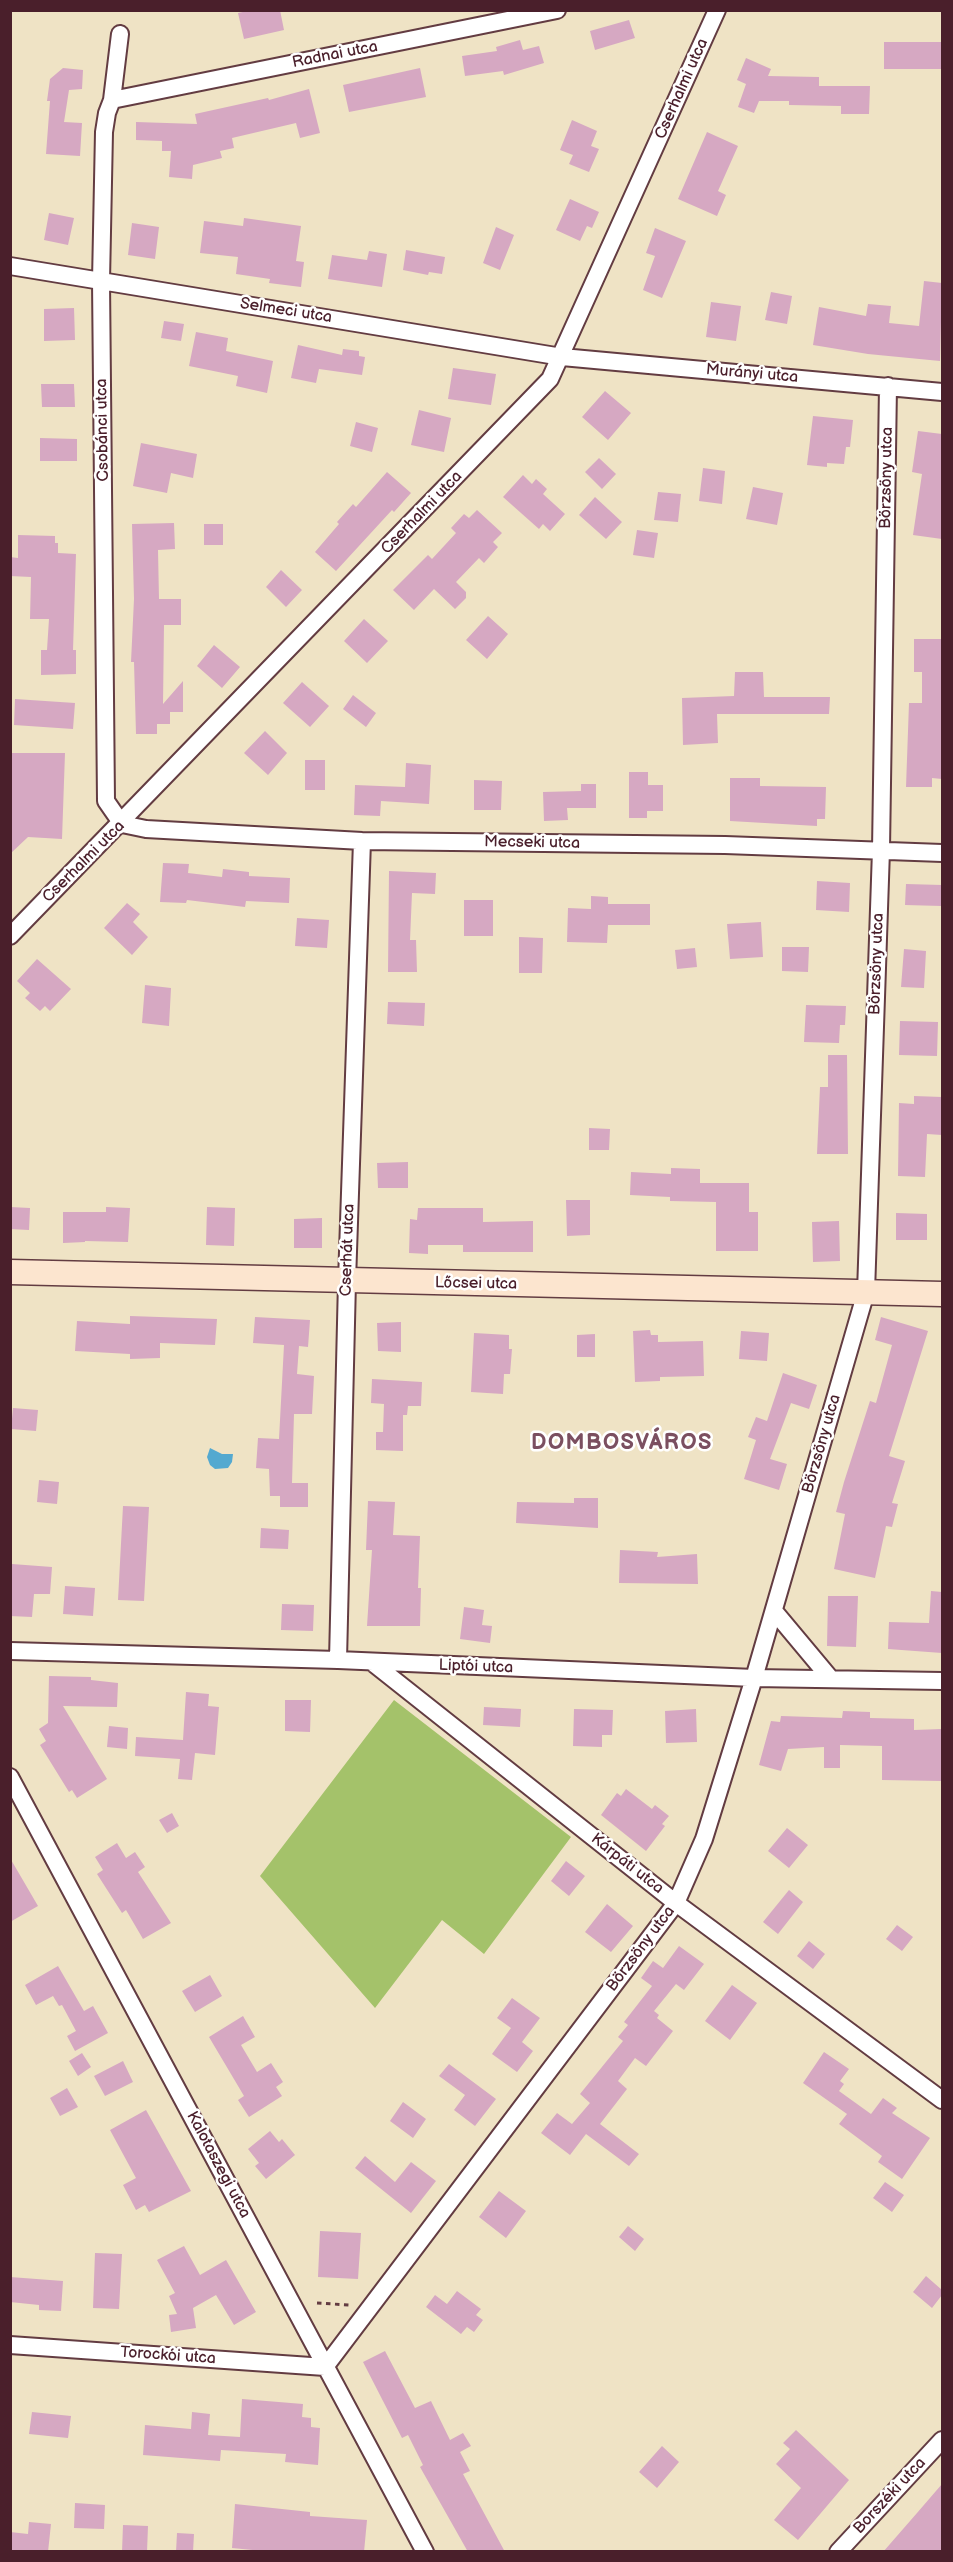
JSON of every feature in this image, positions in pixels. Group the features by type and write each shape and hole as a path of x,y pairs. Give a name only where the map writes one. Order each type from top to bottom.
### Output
{"street":[{"name":"Radnai utca","path":"112,100 557,10"},
{"name":"Cserhalmi utca","path":"10,936 122,824 550,379 562,357 717,10"},
{"name":"Csobánci utca","path":"120,34 112,100 104,132 101,281 106,801 122,824"},
{"name":"Selmeci utca","path":"10,266 562,357"},
{"name":"Murányi utca","path":"562,357 942,392"},
{"name":"Börzsöny utca","path":"325,2367 676,1903 704,1839 774,1611 866,1292 881,850 888,386"},
{"name":"Mecseki utca","path":"122,824 146,829 362,841 725,845 942,853"},
{"name":"Cserhát utca","path":"338,1660 347,1281 362,841"},
{"name":"Lőcsei utca","path":"10,1272 942,1294"},
{"path":"774,1611 830,1678"},
{"name":"Liptói utca","path":"10,1651 338,1660 754,1677 942,1681"},
{"name":"Kárpáti utca","path":"373,1663 676,1903 942,2100"},
{"name":"Kalotaszegi utca","path":"10,1777 425,2552"},
{"name":"Torockói utca","path":"10,2345 325,2367"},
{"name":"Borszéki utca","path":"838,2552 942,2440"}],"path":[{"path":"317,2303 372,2306"}],"green space":[{"path":"394,1700 571,1837 484,1954 442,1920 375,2008 260,1876"}],"water":[{"path":"210,1448 222,1454 233,1454 228,1468 215,1469 210,1465 207,1457"}],"building":[{"path":"252,10 280,10 284,30 244,39 238,13"},
{"path":"629,20 635,38 595,50 590,31"},
{"path":"520,40 523,50 539,46 544,63 504,75 503,71 465,76 462,56 497,51 496,47"},
{"path":"884,42 942,42 942,69 884,69"},
{"path":"746,58 771,69 768,76 819,77 819,86 870,86 869,114 841,114 841,106 789,105 789,101 759,101 754,113 738,107 746,84 737,80"},
{"path":"63,68 83,70 82,89 69,90 64,122 82,123 80,156 46,154 50,101 47,101 50,79"},
{"path":"420,68 426,97 349,112 343,85"},
{"path":"309,89 320,133 300,138 296,123 232,138 234,148 220,151 222,158 193,165 192,179 169,177 171,151 162,151 162,141 136,140 136,122 197,124 195,114 268,98 269,100"},
{"path":"572,120 597,131 591,146 599,149 589,172 569,164 573,155 560,150"},
{"path":"707,132 738,146 718,191 726,195 717,216 678,199"},
{"path":"570,199 599,212 592,228 587,226 580,241 556,230"},
{"path":"49,213 74,218 68,245 44,240"},
{"path":"244,218 301,226 296,261 304,262 301,287 269,283 270,279 236,274 238,257 200,253 204,221 243,226"},
{"path":"132,223 159,227 155,259 128,255"},
{"path":"496,227 514,235 500,270 483,263"},
{"path":"655,228 686,241 662,298 643,290 655,256 646,253"},
{"path":"406,250 445,257 442,274 429,272 428,275 403,270"},
{"path":"369,251 387,254 382,287 328,279 332,255 367,260"},
{"path":"924,281 942,283 940,361 868,354 813,345 819,307 866,316 868,304 891,306 889,323 919,326"},
{"path":"771,292 792,296 787,324 765,320"},
{"path":"711,302 741,306 736,341 706,337"},
{"path":"74,308 75,340 44,341 44,309"},
{"path":"164,321 184,324 181,341 161,338"},
{"path":"196,332 228,338 226,351 273,361 267,393 236,386 238,376 189,366"},
{"path":"298,345 342,355 343,349 359,351 359,356 365,357 362,375 319,369 316,383 291,378"},
{"path":"453,368 496,374 491,405 448,399"},
{"path":"41,384 74,384 75,407 42,407"},
{"path":"605,391 631,413 608,440 582,417"},
{"path":"419,410 451,418 444,452 411,445"},
{"path":"813,416 853,420 850,447 846,447 844,464 827,463 827,467 807,465"},
{"path":"356,422 378,428 372,452 350,446"},
{"path":"918,431 942,434 942,539 913,535 922,474 912,472"},
{"path":"40,438 77,439 77,461 40,461"},
{"path":"141,443 197,454 193,478 171,473 167,493 133,486"},
{"path":"599,458 616,474 602,489 585,472"},
{"path":"703,468 725,471 722,504 699,501"},
{"path":"387,472 411,493 394,512 392,510 336,571 315,552 353,504 356,507"},
{"path":"523,475 532,484 536,479 547,489 543,494 565,514 550,531 543,524 539,529 503,497"},
{"path":"753,487 783,493 777,525 746,519"},
{"path":"658,492 681,494 678,522 654,520"},
{"path":"595,497 622,522 606,539 579,515"},
{"path":"477,510 502,533 493,542 498,547 484,563 479,558 456,582 466,592 466,598 455,609 434,589 414,610 393,590 428,555 432,559 456,533 451,528 464,514 469,518"},
{"path":"174,523 175,549 158,550 159,599 181,599 181,625 164,625 163,704 183,681 183,712 170,712 170,724 157,724 157,734 136,734 134,662 131,662 134,599 132,524"},
{"path":"204,524 223,524 223,545 204,545"},
{"path":"637,530 658,533 654,558 633,555"},
{"path":"18,535 55,536 58,553 76,554 73,650 76,650 76,674 41,675 41,650 47,650 49,619 30,619 31,577 10,576 10,557 18,558"},
{"path":"281,570 302,590 286,607 266,587"},
{"path":"488,616 508,634 487,659 466,640"},
{"path":"364,619 388,641 367,663 344,641"},
{"path":"914,639 942,639 942,779 932,778 932,787 906,787 909,703 922,703 922,672 914,672"},
{"path":"214,645 240,667 222,688 197,666"},
{"path":"735,672 763,672 764,697 830,697 829,714 717,714 718,743 683,745 682,698 734,696"},
{"path":"302,682 329,706 310,727 283,703"},
{"path":"353,695 376,713 366,727 343,709"},
{"path":"15,699 75,703 73,729 14,725"},
{"path":"265,731 287,753 268,775 244,753"},
{"path":"10,753 65,753 62,839 28,837 10,854"},
{"path":"305,760 325,760 325,790 305,790"},
{"path":"406,763 431,765 429,804 381,801 380,816 354,815 355,785 405,787"},
{"path":"629,772 648,772 648,785 663,785 663,811 647,811 647,818 629,818"},
{"path":"730,778 760,778 760,786 826,787 825,819 817,819 817,826 730,821"},
{"path":"474,780 502,781 501,810 474,810"},
{"path":"581,784 596,784 596,808 567,808 568,820 544,821 543,792 581,791"},
{"path":"163,863 189,864 188,873 222,877 223,869 249,872 249,876 290,878 289,903 246,901 245,907 187,900 186,903 160,902"},
{"path":"389,871 436,873 435,894 412,893 410,940 416,940 417,972 388,972"},
{"path":"817,881 850,883 849,912 816,910"},
{"path":"906,884 942,885 942,906 905,905"},
{"path":"591,896 608,897 608,904 650,904 650,925 608,925 607,943 567,942 568,908 591,909"},
{"path":"464,900 493,900 493,936 464,936"},
{"path":"127,903 140,914 133,922 148,937 132,955 104,928"},
{"path":"297,918 329,920 327,948 295,946"},
{"path":"761,922 763,957 730,959 727,924"},
{"path":"519,937 543,938 542,973 519,973"},
{"path":"782,947 809,947 808,972 782,971"},
{"path":"695,948 697,967 677,969 675,950"},
{"path":"904,949 926,951 924,988 901,987"},
{"path":"37,959 71,989 50,1011 45,1006 40,1011 25,998 30,993 17,981"},
{"path":"145,985 171,988 169,1026 142,1023"},
{"path":"388,1002 425,1003 424,1026 387,1024"},
{"path":"806,1005 846,1006 845,1025 840,1025 839,1043 804,1042"},
{"path":"900,1021 938,1022 937,1056 899,1055"},
{"path":"828,1055 847,1055 848,1154 817,1154 820,1087 828,1087"},
{"path":"914,1096 942,1097 942,1135 927,1134 925,1177 898,1176 899,1103 914,1104"},
{"path":"589,1128 610,1129 609,1150 589,1150"},
{"path":"408,1162 408,1188 378,1188 377,1163"},
{"path":"671,1168 700,1169 700,1183 749,1183 749,1212 758,1212 758,1251 716,1251 716,1202 670,1201 670,1197 630,1195 631,1172 671,1174"},
{"path":"566,1200 590,1200 590,1235 567,1236"},
{"path":"10,1207 30,1208 29,1230 10,1229"},
{"path":"106,1207 130,1208 128,1242 63,1243 63,1212 106,1212"},
{"path":"207,1207 235,1208 234,1246 206,1245"},
{"path":"418,1208 483,1208 483,1222 533,1221 533,1252 463,1252 463,1245 428,1245 428,1254 409,1253 410,1219 417,1220"},
{"path":"896,1213 927,1214 927,1240 896,1240"},
{"path":"322,1218 322,1248 294,1248 294,1219"},
{"path":"839,1221 840,1261 813,1262 812,1222"},
{"path":"130,1316 217,1319 215,1345 160,1343 160,1358 130,1359 130,1354 75,1351 77,1321 130,1324"},
{"path":"255,1317 310,1320 308,1347 299,1346 297,1374 314,1376 312,1414 294,1414 292,1483 308,1483 308,1507 280,1507 280,1496 270,1496 269,1469 256,1468 258,1438 279,1439 284,1345 253,1343"},
{"path":"881,1317 928,1331 889,1456 905,1461 892,1503 898,1504 892,1527 886,1526 875,1578 834,1569 845,1514 836,1512 870,1401 876,1403 892,1345 875,1340"},
{"path":"401,1322 401,1352 378,1351 377,1323"},
{"path":"650,1330 651,1335 658,1335 658,1342 703,1341 704,1376 660,1377 660,1381 635,1382 633,1331"},
{"path":"741,1331 769,1333 767,1361 739,1359"},
{"path":"474,1333 509,1335 509,1349 512,1349 510,1374 504,1374 503,1394 471,1392"},
{"path":"595,1334 595,1357 577,1357 577,1335"},
{"path":"783,1373 817,1385 809,1409 791,1403 770,1459 787,1464 779,1490 744,1479 756,1440 748,1437 756,1417 767,1421"},
{"path":"372,1379 422,1382 421,1406 408,1406 407,1415 403,1415 403,1451 376,1450 376,1432 383,1432 384,1404 371,1403"},
{"path":"13,1408 38,1410 36,1431 11,1429"},
{"path":"39,1480 59,1482 57,1504 37,1502"},
{"path":"574,1498 598,1498 598,1528 516,1523 517,1502 574,1503"},
{"path":"368,1501 395,1502 393,1535 420,1536 418,1588 421,1588 420,1626 367,1626 372,1550 366,1550"},
{"path":"123,1506 149,1507 144,1601 118,1600"},
{"path":"261,1528 289,1530 288,1549 260,1548"},
{"path":"620,1550 658,1552 657,1557 697,1554 698,1584 619,1583"},
{"path":"12,1564 52,1567 50,1594 34,1594 32,1617 10,1616"},
{"path":"65,1586 95,1588 93,1616 63,1614"},
{"path":"931,1591 942,1592 942,1653 888,1649 889,1622 929,1623"},
{"path":"828,1596 858,1596 856,1647 827,1646"},
{"path":"282,1604 314,1605 313,1631 281,1630"},
{"path":"464,1607 484,1610 482,1625 492,1626 490,1643 460,1639"},
{"path":"49,1676 91,1677 91,1680 118,1683 117,1707 63,1706 107,1779 77,1798 72,1790 69,1792 40,1745 46,1741 39,1729 48,1723"},
{"path":"186,1692 209,1694 208,1706 219,1707 215,1755 195,1753 192,1780 178,1779 180,1759 135,1756 136,1737 183,1740"},
{"path":"285,1700 311,1700 310,1732 285,1731"},
{"path":"484,1707 521,1709 520,1727 483,1725"},
{"path":"574,1709 613,1710 612,1735 602,1735 602,1747 573,1746"},
{"path":"696,1709 697,1742 666,1743 665,1711"},
{"path":"843,1711 870,1712 870,1718 914,1719 914,1730 942,1729 942,1781 882,1780 882,1746 840,1745 840,1768 824,1768 824,1747 788,1749 781,1771 759,1765 771,1721 780,1722 781,1716 842,1718"},
{"path":"109,1726 128,1728 127,1749 107,1747"},
{"path":"626,1789 652,1809 655,1805 669,1816 662,1824 665,1826 646,1851 601,1815 617,1793 621,1796"},
{"path":"172,1813 179,1826 167,1833 159,1820"},
{"path":"787,1828 808,1845 789,1868 768,1851"},
{"path":"117,1843 126,1858 135,1852 145,1867 138,1872 171,1923 143,1939 126,1910 122,1913 97,1874 103,1870 95,1857"},
{"path":"10,1858 38,1906 10,1922"},
{"path":"566,1861 585,1876 569,1896 551,1881"},
{"path":"789,1890 803,1902 778,1934 763,1922"},
{"path":"607,1904 633,1926 611,1952 585,1932"},
{"path":"897,1925 913,1937 902,1951 886,1939"},
{"path":"809,1941 825,1954 813,1969 797,1956"},
{"path":"679,1946 704,1964 684,1990 676,1984 654,2011 659,2015 657,2018 673,2031 646,2066 635,2058 618,2081 627,2089 600,2124 639,2154 629,2166 586,2134 570,2155 541,2133 557,2113 572,2124 590,2103 580,2094 623,2041 618,2037 628,2025 624,2022 652,1986 641,1978 653,1961 663,1968"},
{"path":"58,1966 84,2011 93,2006 108,2033 75,2051 67,2036 76,2031 62,2005 59,2006 53,1996 36,2005 25,1985"},
{"path":"210,1975 222,1996 195,2012 182,1991"},
{"path":"732,1985 757,2003 730,2040 705,2021"},
{"path":"512,1998 540,2018 522,2042 533,2051 517,2072 492,2054 511,2028 497,2018"},
{"path":"243,2016 255,2037 241,2045 257,2072 271,2063 283,2082 276,2087 282,2096 249,2117 238,2100 244,2096 209,2037"},
{"path":"824,2052 849,2069 840,2081 844,2084 839,2091 871,2114 883,2098 897,2108 892,2113 930,2138 902,2179 878,2162 882,2156 839,2124 847,2114 803,2083"},
{"path":"82,2053 91,2067 78,2076 69,2061"},
{"path":"123,2061 133,2082 105,2096 94,2076"},
{"path":"449,2064 496,2099 475,2126 454,2110 465,2095 439,2076"},
{"path":"67,2088 78,2107 60,2116 50,2098"},
{"path":"403,2102 426,2119 413,2138 390,2121"},
{"path":"146,2110 191,2191 149,2212 145,2205 136,2210 123,2185 136,2178 110,2130"},
{"path":"270,2131 279,2142 282,2139 295,2155 266,2179 255,2166 259,2163 248,2149"},
{"path":"365,2156 395,2182 411,2162 436,2181 411,2213 355,2168"},
{"path":"885,2182 904,2195 892,2212 873,2198"},
{"path":"499,2191 526,2211 506,2238 479,2217"},
{"path":"628,2226 644,2239 635,2251 619,2237"},
{"path":"320,2231 361,2233 358,2279 318,2277"},
{"path":"184,2246 200,2275 226,2260 256,2312 234,2325 216,2295 193,2308 196,2328 171,2332 169,2315 177,2314 169,2296 175,2293 157,2260"},
{"path":"95,2253 122,2254 119,2309 93,2308"},
{"path":"926,2276 942,2290 942,2295 932,2308 913,2292"},
{"path":"10,2277 63,2281 61,2311 39,2310 39,2305 10,2302"},
{"path":"457,2291 481,2309 476,2315 483,2320 474,2332 467,2327 461,2334 426,2307 435,2295 447,2304"},
{"path":"385,2351 415,2408 431,2401 450,2440 463,2433 471,2446 460,2452 470,2471 463,2474 505,2552 468,2552 420,2467 423,2465 408,2435 402,2438 363,2362"},
{"path":"242,2399 303,2404 302,2417 311,2418 311,2427 320,2428 318,2465 285,2462 286,2454 221,2450 220,2461 143,2455 145,2425 191,2429 192,2412 210,2414 208,2435 240,2437"},
{"path":"32,2412 71,2416 68,2438 29,2434"},
{"path":"796,2430 849,2480 798,2540 774,2520 801,2488 776,2464 790,2449 783,2443"},
{"path":"662,2446 679,2462 657,2488 639,2472"},
{"path":"942,2484 942,2552 883,2552 917,2513"},
{"path":"75,2503 105,2505 104,2529 74,2528"},
{"path":"235,2504 310,2512 310,2516 367,2520 364,2552 273,2552 232,2548"},
{"path":"29,2522 51,2524 48,2552 10,2552 10,2532 28,2534"},
{"path":"123,2525 148,2526 147,2552 122,2552"},
{"path":"177,2533 194,2534 193,2552 176,2552"}],"district":[{"name":"DOMBOSVÁROS","path":"622,1443"}]}
